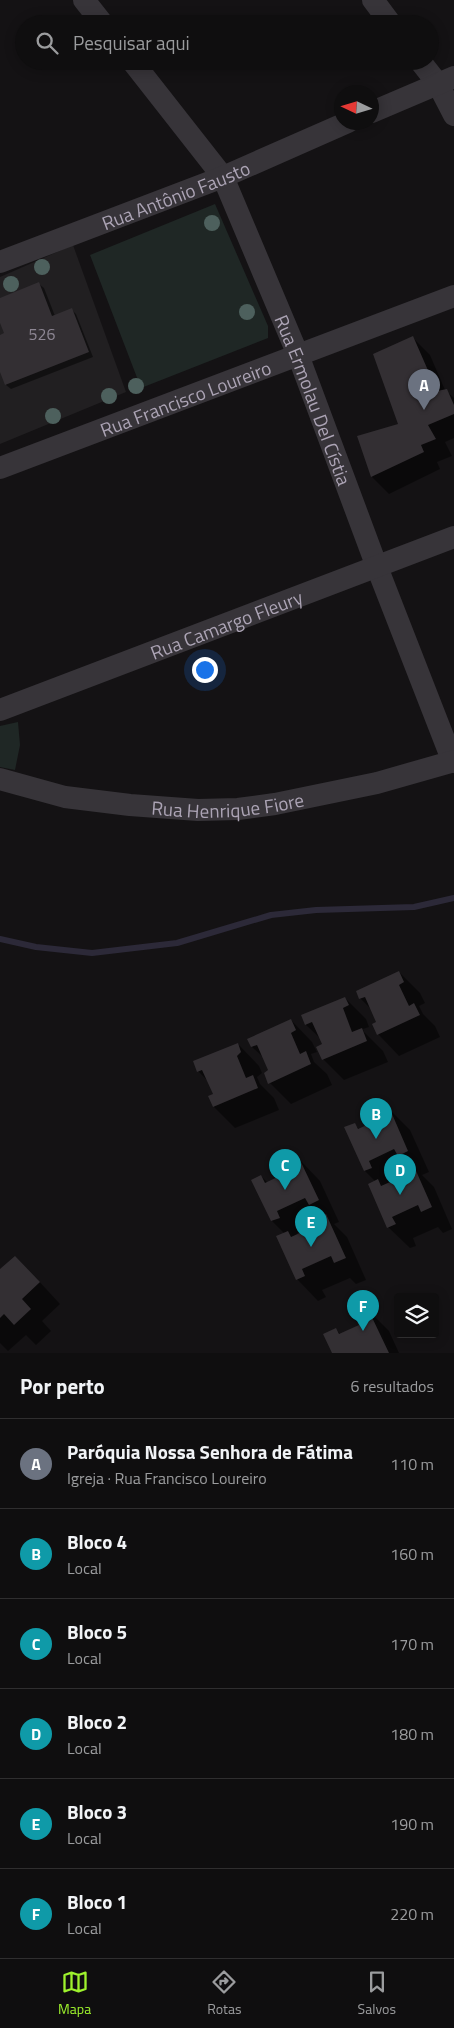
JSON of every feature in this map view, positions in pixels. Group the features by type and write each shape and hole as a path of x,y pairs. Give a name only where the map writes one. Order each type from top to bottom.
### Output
{"street":[{"path":"84,0 96,15"},
{"path":"373,0 384,15"},
{"name":"Rua Ermolau Del Cístia","path":"139,70 223,177 298,355 376,567 453,761"},
{"path":"432,70 446,80 454,115"},
{"path":"379,109 446,80"},
{"name":"Rua Antônio Fausto","path":"0,262 223,177 334,128"},
{"name":"Rua Francisco Loureiro","path":"0,468 454,296"},
{"name":"Rua Camargo Fleury","path":"0,710 454,537"},
{"name":"Rua Henrique Fiore","path":"0,779 65,797 159,807 238,809 276,804 377,783 453,761"}],"shaded area":[{"path":"215,204 268,326 268,338 141,388 90,255"},
{"path":"73,245 126,392 0,444 0,277"},
{"path":"18,722 20,745 15,770 0,767 0,726"}],"building":[{"path":"39,282 52,316 72,308 89,352 5,385 0,372 0,335 4,333 0,323 0,298"},
{"path":"413,336 437,391 447,389 454,405 454,414 428,425 436,439 421,445 424,452 371,477 357,436 398,424 373,354"},
{"path":"399,971 404,982 399,985 409,1006 414,1003 420,1015 377,1035 372,1024 376,1022 365,997 359,999 356,991"},
{"path":"345,997 349,1005 343,1008 352,1032 362,1028 367,1041 322,1060 316,1047 322,1044 312,1022 305,1025 301,1015"},
{"path":"291,1019 296,1030 291,1033 300,1054 306,1051 311,1064 268,1084 264,1073 268,1070 257,1045 251,1047 247,1039"},
{"path":"238,1043 241,1052 237,1056 246,1078 253,1075 258,1088 213,1107 208,1096 213,1094 202,1070 197,1072 193,1061"},
{"path":"389,1107 408,1151 398,1156 394,1149 369,1161 372,1168 364,1171 344,1127 355,1123 358,1129 382,1118 380,1112"},
{"path":"299,1158 319,1200 309,1205 305,1198 277,1211 280,1218 271,1221 251,1180 261,1175 265,1183 292,1170 288,1163"},
{"path":"413,1164 432,1207 421,1212 418,1205 392,1217 396,1224 387,1228 368,1184 378,1179 381,1186 406,1175 403,1168"},
{"path":"326,1214 346,1258 334,1263 331,1256 302,1269 305,1276 296,1280 276,1236 288,1231 291,1237 315,1226 313,1220"},
{"path":"15,1256 40,1282 22,1299 31,1309 14,1325 4,1314 0,1318 0,1269"},
{"path":"368,1309 389,1353 332,1353 323,1334 336,1328 339,1334 359,1325 354,1315"}],"waterway":[{"path":"0,939 36,947 92,953 177,943 271,915 316,910 414,907 454,898"}],"place":[{"name":"Paróquia Nossa Senhora de Fátima","path":"424,410"},
{"name":"Bloco 4","path":"376,1139"},
{"name":"Bloco 5","path":"285,1190"},
{"name":"Bloco 2","path":"400,1195"},
{"name":"Bloco 3","path":"311,1247"},
{"name":"Bloco 1","path":"363,1331"}]}
